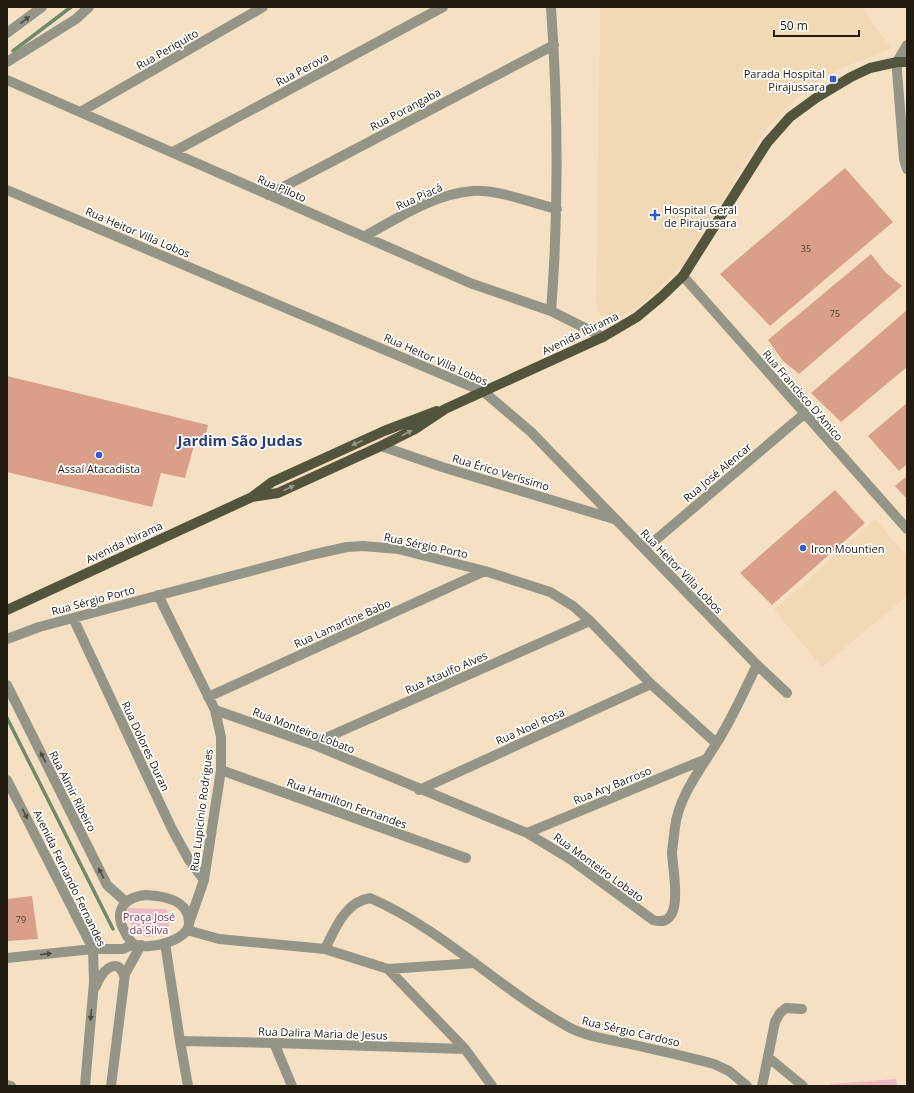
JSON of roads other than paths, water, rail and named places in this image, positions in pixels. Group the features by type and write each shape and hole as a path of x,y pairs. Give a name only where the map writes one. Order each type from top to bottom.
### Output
{"main road":[{"name":"Avenida Ibirama","path":"8,610 252,497 272,482 384,431 426,414 445,409 484,392 603,337 636,317 661,297 683,276 767,143 779,128 812,100 851,77 870,68 902,62"},
{"name":"Avenida Ibirama","path":"252,497 278,493 415,429 445,409"}],"street":[{"path":"7,33 42,7"},
{"path":"7,62 76,19 89,7"},
{"name":"Rua Periquito","path":"82,112 263,7"},
{"name":"Rua Perova","path":"173,152 443,7"},
{"path":"551,7 554,45 557,209 551,311"},
{"name":"Rua Porangaba","path":"268,195 554,45"},
{"path":"907,45 902,62 904,159 907,169"},
{"name":"Rua Piloto","path":"7,80 470,283 551,311 603,337"},
{"name":"Rua Heitor Villa Lobos","path":"7,190 484,392 531,432 757,665 787,693"},
{"name":"Rua Piacá","path":"365,236 440,198 474,190 498,194 557,209"},
{"name":"Rua Francisco D'Amico","path":"683,276 907,529"},
{"name":"Rua José Alencar","path":"645,549 804,414"},
{"name":"Rua Érico Veríssimo","path":"381,446 615,519"},
{"name":"Rua Sérgio Porto","path":"7,639 73,618 311,555 347,547 363,546 398,549 485,571 550,592 573,606 590,621 651,684 716,743"},
{"name":"Rua Lamartine Babo","path":"208,697 485,571"},
{"name":"Rua Lupicínio Rodrigues","path":"158,595 215,710 221,737 221,770 204,880 188,927"},
{"name":"Rua Dolores Duran","path":"73,618 172,829 189,860 204,880"},
{"name":"Rua Ataulfo Alves","path":"312,744 590,621"},
{"name":"Rua Monteiro Lobato","path":"215,710 312,744 419,790 527,833 570,859 653,920 658,922 665,920 671,915 676,904 672,851 675,826 680,804 716,743 757,665"},
{"name":"Rua Noel Rosa","path":"419,790 651,684"},
{"name":"Rua Almir Ribeiro","path":"7,685 107,885 126,902"},
{"name":"Rua Ary Barroso","path":"527,833 706,759"},
{"name":"Rua Hamilton Fernandes","path":"221,770 466,858"},
{"name":"Avenida Fernando Fernandes","path":"7,780 97,948 85,1086"},
{"path":"138,945 128,938 121,922 120,914 126,902 132,898 146,895 170,898 177,901 189,901 198,896"},
{"name":"Rua Sérgio Cardoso","path":"325,949 348,909 354,903 370,898 408,916 454,946 542,1012 566,1026 590,1035 714,1064 729,1071 747,1086"},
{"path":"177,901 186,912 188,927"},
{"path":"7,958 97,948 123,949 138,945 165,943 175,941 188,927"},
{"path":"188,927 219,939 325,949 388,969 475,963"},
{"path":"165,943 188,1086"},
{"path":"111,1086 124,976 138,945"},
{"path":"93,996 101,975 108,968 115,966 120,968 124,976"},
{"path":"388,969 465,1049 492,1086"},
{"path":"762,1086 769,1058 775,1022 780,1012 786,1008 802,1009"},
{"name":"Rua Dalira Maria de Jesus","path":"180,1041 465,1049"},
{"path":"274,1043 292,1086"},
{"path":"769,1058 803,1086"},
{"path":"7,1085 11,1086"}],"waterway":[{"path":"13,51 71,7"},
{"path":"7,718 113,929"}],"place":[{"name":"Parada Hospital Pirajussara","path":"833,79"},
{"name":"Hospital Geral de Pirajussara","path":"655,215"},
{"name":"Assaí Atacadista","path":"99,455"},
{"name":"Iron Mountien","path":"803,548"}],"district":[{"name":"Jardim São Judas","path":"240,440"}],"park label":[{"name":"Praça José da Silva","path":"149,922"}]}
